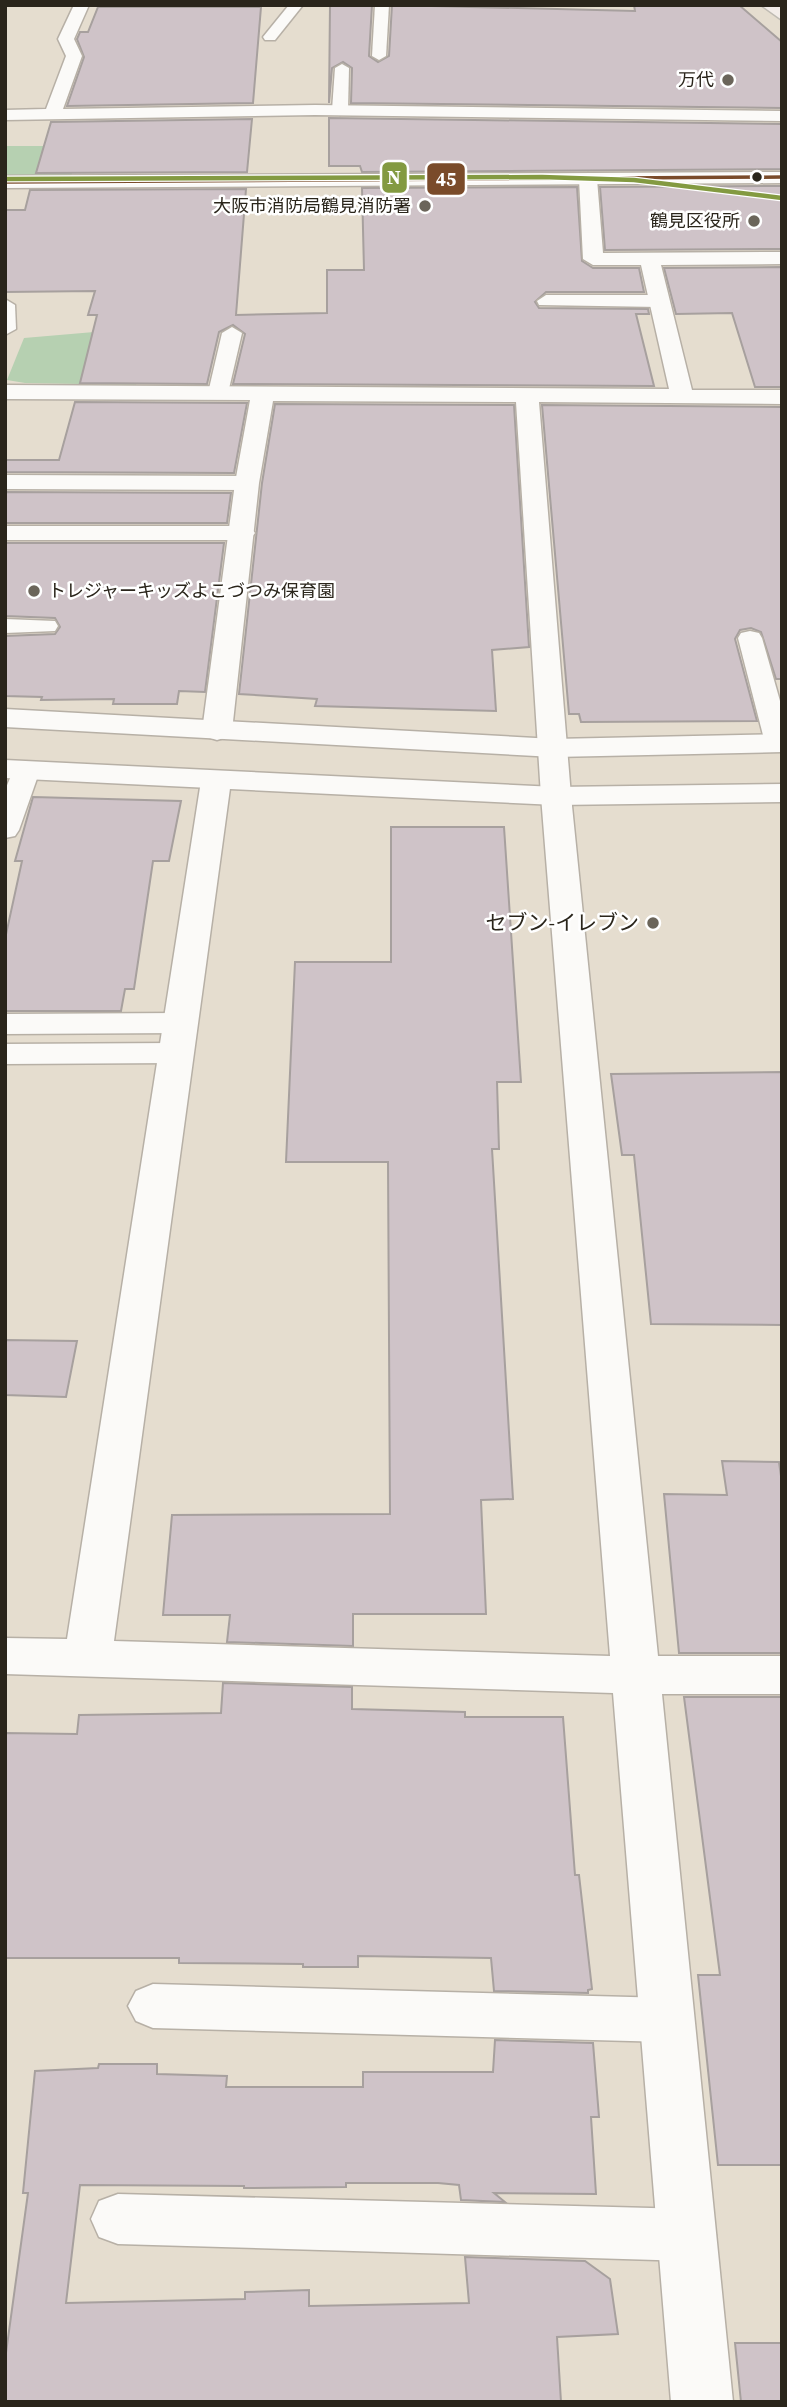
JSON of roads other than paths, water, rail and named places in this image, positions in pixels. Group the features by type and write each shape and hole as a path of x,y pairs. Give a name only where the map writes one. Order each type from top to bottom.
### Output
{"main road":[{"path":"768,5 782,16"}],"street":[{"path":"52,115 74,56 66,39 82,5"},
{"path":"5,115 340,110 782,116"},
{"path":"5,183 782,177"},
{"path":"588,179 593,259 782,258"},
{"path":"650,259 682,396"},
{"path":"5,304 5,329"},
{"path":"5,392 782,397"},
{"path":"217,731 247,483 263,393"},
{"path":"527,394 556,796 635,1675 689,2235 702,2402"},
{"path":"5,718 554,748 780,743"},
{"path":"16,769 556,796 782,793"},
{"path":"88,1657 176,1038 216,781"},
{"path":"5,1657 88,1657 635,1675 782,1675"}],"lane":[{"path":"270,37 296,5"},
{"path":"379,56 382,5"},
{"path":"340,110 342,68"},
{"path":"546,301 659,301"},
{"path":"218,393 232,333"},
{"path":"5,482 247,483"},
{"path":"5,533 243,533"},
{"path":"5,626 46,626"},
{"path":"750,638 780,743"},
{"path":"5,830 16,769"},
{"path":"5,840 6,856"},
{"path":"5,1024 176,1038"},
{"path":"5,1054 176,1038"},
{"path":"153,2006 668,2020"},
{"path":"118,2219 689,2235"}],"place":[{"name":"万代","path":"728,80"},
{"name":"大阪市消防局鶴見消防署","path":"425,206"},
{"name":"鶴見区役所","path":"754,221"},
{"name":"トレジャーキッズよこづつみ保育園","path":"34,591"},
{"name":"セブン-イレブン","path":"653,923"}]}
